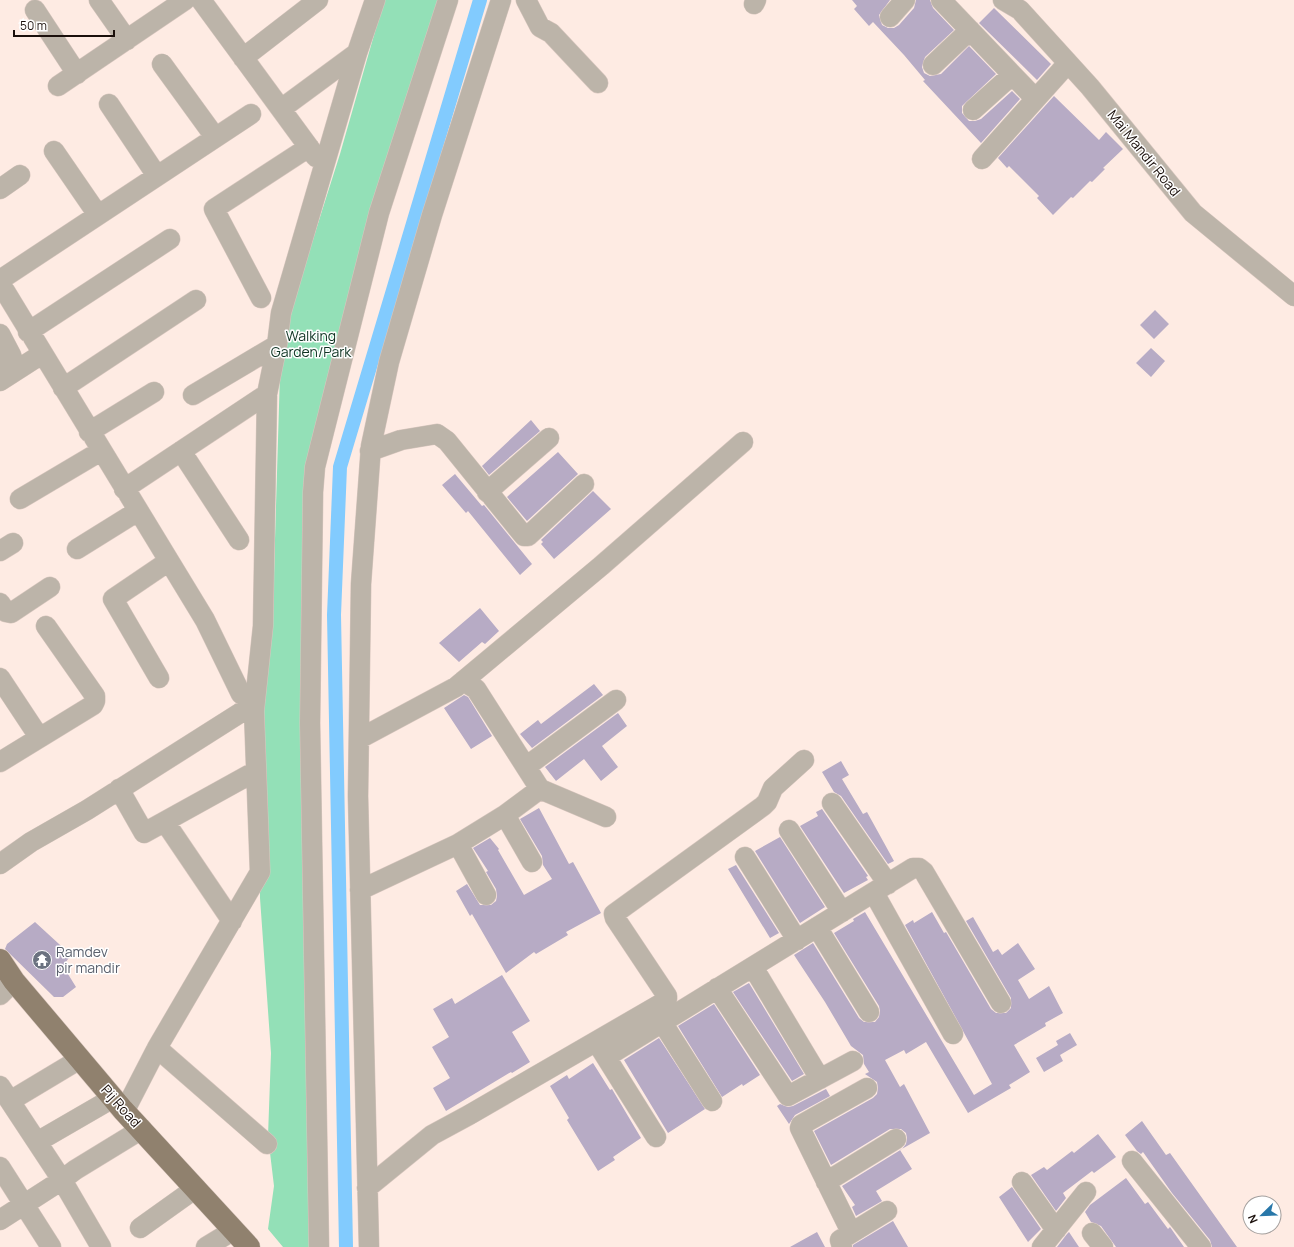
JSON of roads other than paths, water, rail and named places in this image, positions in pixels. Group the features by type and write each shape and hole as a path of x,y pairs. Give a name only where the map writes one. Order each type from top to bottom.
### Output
{"main road":[{"name":"Pij Road","path":"0,960 7,988 80,1059 119,1105 249,1247"}],"street":[{"path":"99,0 127,40"},
{"path":"58,86 186,0"},
{"path":"201,0 324,168"},
{"path":"243,58 318,0"},
{"path":"37,1142 119,1105 157,1048 260,872 255,702 263,626 266,394 277,345 281,313 357,53 376,0"},
{"path":"319,1247 310,723 313,492 315,467 379,213 448,0"},
{"path":"368,1247 360,890 359,739 361,584 370,451 389,362 432,215 501,0"},
{"path":"526,0 540,27 551,33 598,83"},
{"path":"890,17 905,0"},
{"path":"942,0 1028,92"},
{"name":"Mai Mandir Road","path":"1003,0 1020,10 1068,63 1193,213 1294,296"},
{"path":"35,10 77,74"},
{"path":"933,65 970,30"},
{"path":"281,109 357,53"},
{"path":"982,159 1068,63"},
{"path":"162,64 215,137"},
{"path":"973,110 1012,75"},
{"path":"109,104 157,176"},
{"path":"0,280 251,114"},
{"path":"261,298 214,209 308,147"},
{"path":"54,151 98,215"},
{"path":"0,189 20,175"},
{"path":"28,332 170,239"},
{"path":"0,283 28,332 205,620 241,694 255,702"},
{"path":"63,388 196,300"},
{"path":"0,324 17,313"},
{"path":"0,334 12,358 0,366"},
{"path":"193,395 277,345"},
{"path":"0,381 42,354"},
{"path":"89,432 154,392"},
{"path":"124,489 266,394"},
{"path":"370,451 401,440 437,434 447,441 524,536 528,536 584,484"},
{"path":"487,492 549,438"},
{"path":"359,739 446,693 463,681 601,566 743,442"},
{"path":"20,499 101,451"},
{"path":"181,451 239,540"},
{"path":"77,549 138,511"},
{"path":"159,678 113,599 169,561"},
{"path":"0,603 6,612 11,613 50,587"},
{"path":"0,762 93,705 95,701 95,696 46,626"},
{"path":"0,678 39,738"},
{"path":"463,681 476,689 527,766 540,789 606,818"},
{"path":"527,766 616,700"},
{"path":"0,864 31,842 119,789 255,702"},
{"path":"601,1049 667,999 667,996 615,918 614,914 763,806 767,802 773,788 804,760"},
{"path":"119,789 144,833 256,771"},
{"path":"360,890 458,844 505,815 540,789"},
{"path":"832,803 881,888 953,1034"},
{"path":"505,815 532,862"},
{"path":"165,822 232,921"},
{"path":"789,830 842,912"},
{"path":"458,844 486,894"},
{"path":"745,857 797,940"},
{"path":"367,1188 424,1139 601,1049 662,1022 913,868 919,868 924,872 1000,1003"},
{"path":"817,927 869,1012"},
{"path":"753,966 820,1079"},
{"path":"718,988 788,1096 853,1061"},
{"path":"662,1022 712,1101"},
{"path":"157,1048 267,1144"},
{"path":"601,1049 656,1137"},
{"path":"80,1059 5,1093 62,1180 101,1247"},
{"path":"867,1088 801,1125 800,1128 826,1182 847,1240 887,1211"},
{"path":"0,1220 25,1205 75,1170 142,1129"},
{"path":"826,1182 896,1139"},
{"path":"1132,1161 1201,1247"},
{"path":"0,1167 51,1247"},
{"path":"1022,1182 1056,1230"},
{"path":"140,1228 196,1188"},
{"path":"1042,1247 1086,1192"},
{"path":"206,1247 234,1230"}],"waterway":[{"path":"346,1247 334,615 340,467 480,0"}],"place":[{"name":"Ramdev pir mandir","path":"42,960"}],"park label":[{"name":"Walking Garden/Park","path":"311,344"}]}
